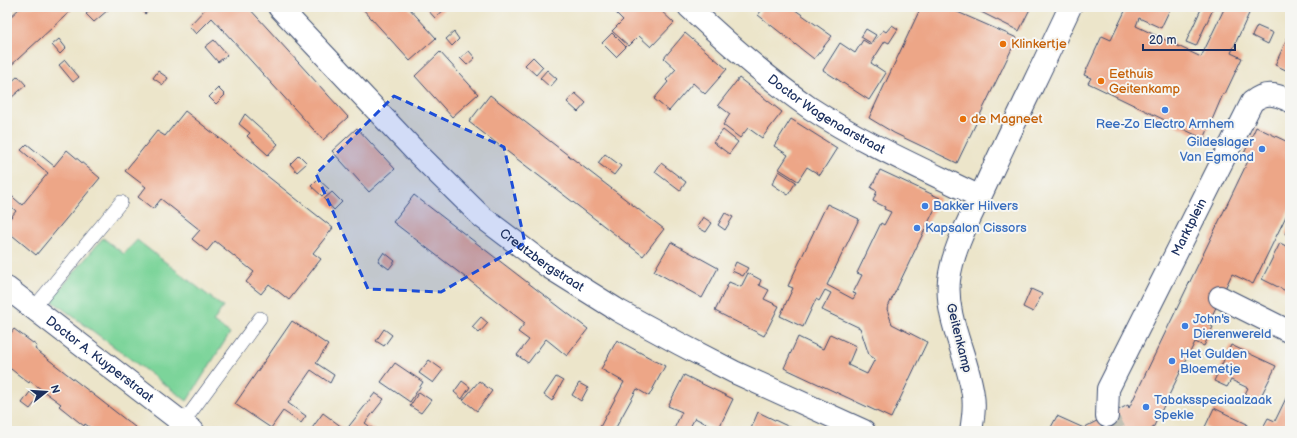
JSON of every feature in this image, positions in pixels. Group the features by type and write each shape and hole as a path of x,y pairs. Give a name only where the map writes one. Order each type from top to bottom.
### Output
{"street":[{"name":"Creutzbergstraat","path":"279,7 416,152 482,216 547,266 619,311 680,344 734,372 864,431"},
{"name":"Doctor Wagenaarstraat","path":"689,7 737,52 810,108 876,145 980,197"},
{"name":"Geitenkamp","path":"971,431 974,413 973,394 951,312 948,295 949,279 956,250 1070,7"},
{"name":"Marktplein","path":"1107,416 1108,389 1252,102 1257,98 1272,94 1290,101"},
{"name":"Doctor A. Kuyperstraat","path":"7,288 188,427"},
{"path":"1220,297 1290,332"}],"lane":[{"path":"33,309 121,202"},
{"path":"188,427 260,318"}],"highlighted area":[{"path":"394,96 504,147 525,243 441,292 368,289 316,174"}],"green space":[{"path":"103,238 124,254 137,240 223,307 213,322 230,333 187,401 51,300"}],"building":[{"path":"21,7 75,7 7,69 7,20"},
{"path":"94,7 106,7 108,10 94,22 86,14"},
{"path":"140,7 153,7 145,14"},
{"path":"207,7 248,7 348,117 323,140 212,18 196,34 189,26"},
{"path":"361,7 408,7 436,38 410,61"},
{"path":"425,7 444,7 445,9 435,18"},
{"path":"657,7 674,23 651,47 639,36 629,46 612,31 623,20 611,8"},
{"path":"764,7 791,7 832,36 814,59 758,15"},
{"path":"921,7 946,7 1017,38 957,163 894,133 869,118"},
{"path":"971,7 1031,7 1019,31"},
{"path":"1127,7 1171,7 1161,28 1139,18 1136,26 1201,57 1225,7 1252,7 1231,53 1242,58 1225,94 1223,94 1204,139 1088,83 1091,78 1084,75 1102,36 1111,40"},
{"path":"1202,7 1214,7 1196,46 1186,42"},
{"path":"892,25 898,29 889,43 885,41 871,63 886,73 869,100 823,70 840,43 855,53 863,40 871,45 883,30 886,32"},
{"path":"1257,26 1273,33 1268,44 1252,36"},
{"path":"866,29 876,35 871,43 861,37"},
{"path":"454,32 459,39 452,46 446,39"},
{"path":"1290,32 1290,72 1275,65"},
{"path":"612,33 626,47 616,57 602,43"},
{"path":"685,33 727,69 705,94 693,83 669,111 654,99 668,82 666,80 676,69 664,58"},
{"path":"59,39 66,48 60,54 52,45"},
{"path":"214,40 227,55 218,62 205,47"},
{"path":"469,51 475,58 467,65 460,58"},
{"path":"440,52 478,94 452,117 415,76"},
{"path":"533,57 543,67 536,75 525,65"},
{"path":"65,60 79,77 73,82 59,65"},
{"path":"547,70 557,79 550,87 540,78"},
{"path":"158,71 168,78 163,85 153,78"},
{"path":"18,76 26,85 11,98 7,94 7,86"},
{"path":"739,78 782,112 762,138 748,128 740,138 723,125 730,114 718,105"},
{"path":"218,88 225,95 216,104 209,97"},
{"path":"575,93 586,103 578,112 567,102"},
{"path":"490,95 664,229 643,256 469,122"},
{"path":"185,111 333,228 313,253 321,259 289,300 269,284 261,294 246,282 254,272 215,241 207,251 192,239 200,230 161,199 153,209 138,197 146,187 125,171 157,131 165,136"},
{"path":"245,114 278,144 268,155 247,136 250,133 239,124"},
{"path":"791,119 837,148 820,175 807,167 798,181 779,169 788,155 774,146"},
{"path":"1256,127 1290,143 1290,208 1253,284 1232,274 1208,324 1213,327 1204,346 1195,342 1153,428 1148,431 1049,431 1057,416 1086,429 1085,427 1128,405 1129,408 1248,161 1242,158"},
{"path":"357,128 395,169 369,192 332,151"},
{"path":"723,130 738,142 729,154 713,142"},
{"path":"27,144 54,166 67,150 100,178 36,255 7,231 7,222 16,211 7,203 7,192 22,205 48,173 21,150"},
{"path":"605,154 621,166 614,175 598,163"},
{"path":"299,155 307,163 297,172 290,164"},
{"path":"661,163 686,182 680,191 655,172"},
{"path":"880,170 940,198 887,309 892,324 927,342 891,418 784,368 798,337 823,349 830,334 856,346 848,365 867,374 875,359 869,355 860,328 822,310 831,293 825,290 819,301 816,299 803,327 780,316 793,288 788,286 827,204 859,219 827,285 853,299 856,294 853,293 862,275 857,273 881,223 884,225 891,212 873,201 877,191 871,188"},
{"path":"779,171 796,182 788,195 772,184"},
{"path":"318,179 329,189 322,196 311,186"},
{"path":"332,192 342,202 334,210 324,199"},
{"path":"414,195 588,329 567,356 546,339 528,363 517,355 529,340 518,332 525,323 393,222"},
{"path":"725,213 733,217 725,230 718,225"},
{"path":"703,217 712,223 706,232 697,227"},
{"path":"1290,222 1290,236 1285,234"},
{"path":"671,242 718,268 702,298 654,271"},
{"path":"1280,243 1290,248 1290,293 1262,279"},
{"path":"384,252 395,261 389,269 378,261"},
{"path":"736,262 748,268 743,276 732,271"},
{"path":"748,273 761,280 759,285 769,290 764,299 779,306 764,336 715,311 729,282 741,287"},
{"path":"1031,289 1042,294 1033,312 1023,307"},
{"path":"481,317 488,323 479,333 472,327"},
{"path":"292,321 328,345 316,363 334,375 330,383 311,370 288,403 306,416 301,423 283,411 271,428 235,404"},
{"path":"14,329 37,346 35,349 140,431 95,431 85,424 84,426 59,406 61,404 30,381 29,383 7,366 7,338"},
{"path":"384,329 392,335 384,346 376,341"},
{"path":"617,340 665,366 649,396 637,389 614,431 608,431 600,427 624,382 601,369"},
{"path":"1231,345 1276,366 1258,402 1244,396 1248,388 1231,380 1227,387 1214,381"},
{"path":"429,360 443,370 433,383 419,373"},
{"path":"395,363 423,382 410,402 381,382"},
{"path":"684,375 733,399 718,430 695,418 688,431 673,431 682,412 668,406"},
{"path":"556,377 563,381 552,401 544,395"},
{"path":"462,381 470,387 462,399 454,392"},
{"path":"479,381 492,391 477,411 463,400"},
{"path":"579,383 588,388 581,401 572,395"},
{"path":"1290,390 1290,431 1261,431 1268,418 1275,421"},
{"path":"30,392 38,399 30,409 22,403"},
{"path":"419,392 431,400 421,413 410,406"},
{"path":"375,393 384,399 365,423 376,431 310,431 323,413 346,430"},
{"path":"1214,408 1247,424 1244,431 1214,431 1205,427"},
{"path":"758,412 783,424 799,431 750,431"}],"tunnel":[{"path":"1107,416 1115,431"}],"place":[{"name":"Klinkertje","path":"1003,44"},
{"name":"Eethuis Geitenkamp","path":"1101,81"},
{"name":"Ree-Zo Electro Arnhem","path":"1165,110"},
{"name":"de Magneet","path":"963,119"},
{"name":"Gildeslager Van Egmond","path":"1262,149"},
{"name":"Bakker Hilvers","path":"925,206"},
{"name":"Kapsalon Cissors","path":"917,228"},
{"name":"John's Dierenwereld","path":"1185,326"},
{"name":"Het Gulden Bloemetje","path":"1172,361"},
{"name":"Tabaksspeciaalzaak Spekle","path":"1146,407"}]}
